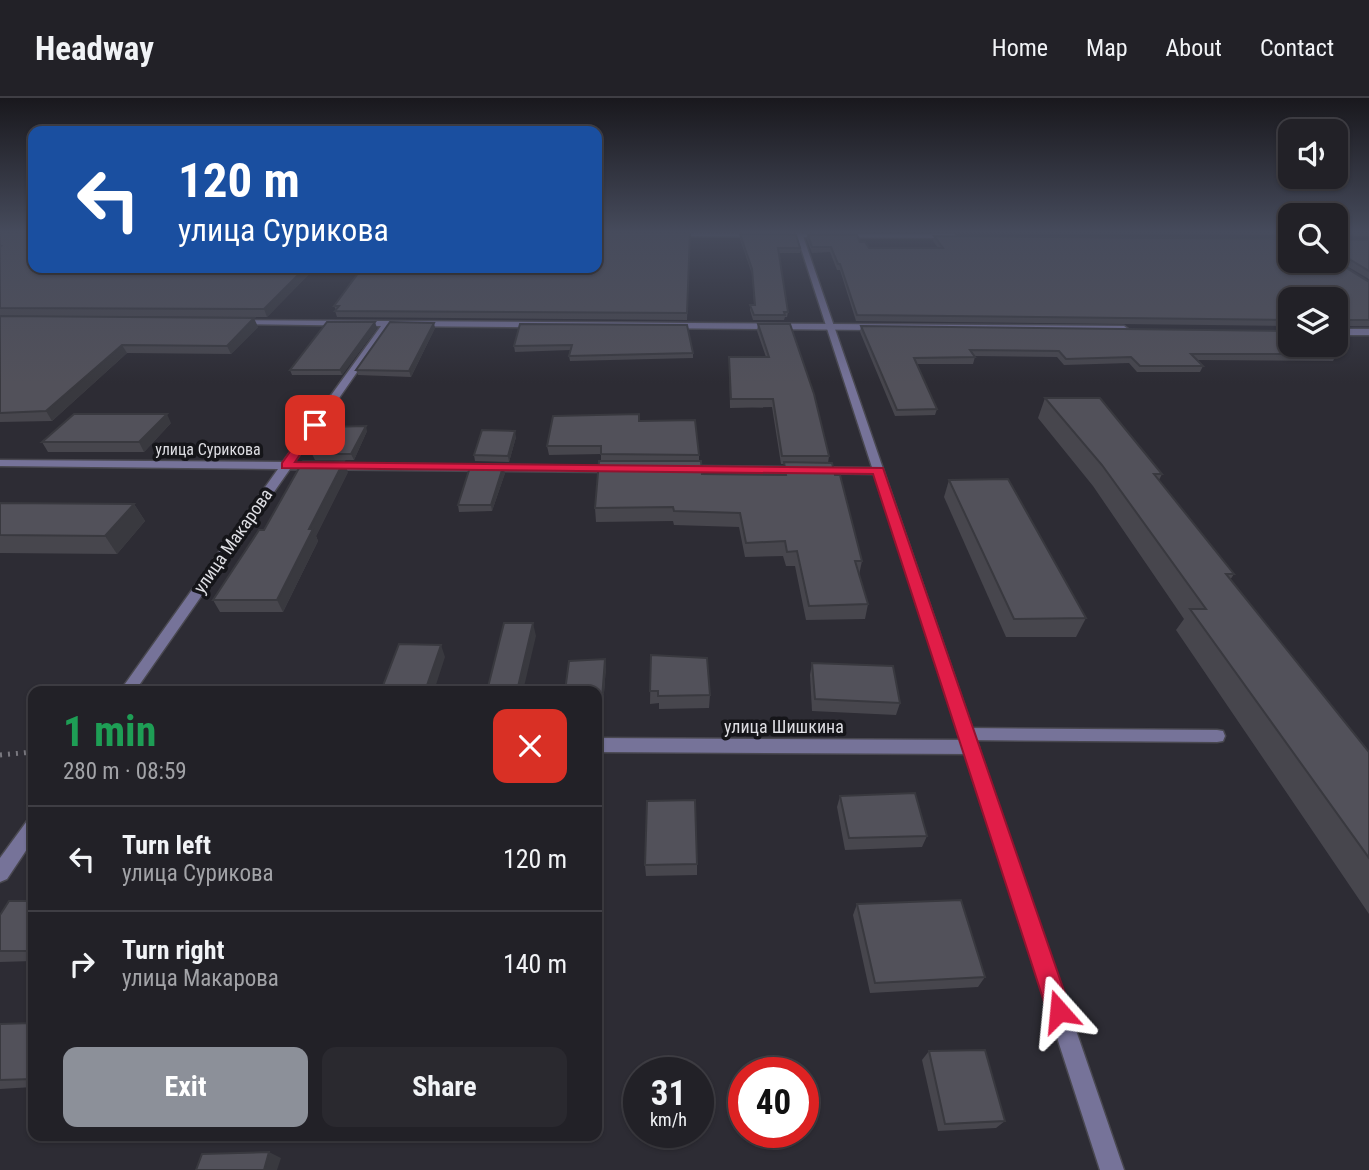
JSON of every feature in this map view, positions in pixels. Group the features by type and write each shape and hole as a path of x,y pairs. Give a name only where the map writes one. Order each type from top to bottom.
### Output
{"street":[{"path":"816,283 1112,1170"},
{"path":"221,322 1136,329"},
{"name":"улица Макарова","path":"131,686 387,323"},
{"path":"1348,332 1369,332"},
{"name":"улица Сурикова","path":"0,463 630,469"},
{"path":"672,469 878,471"},
{"name":"улица Шишкина","path":"602,745 1217,736"},
{"path":"0,873 28,833"}],"path":[{"path":"0,755 28,752"}],"building":[{"path":"0,283 290,283 264,309 0,308"},
{"path":"351,283 688,283 687,313 335,311 339,306 334,306"},
{"path":"753,283 783,283 788,312 784,312 785,315 754,315 750,305 755,305"},
{"path":"846,283 1369,283 1369,320 1348,320 1348,287 1278,287 1278,320 857,315"},
{"path":"0,316 254,318 227,346 122,345 46,411 0,413"},
{"path":"327,322 375,322 340,370 290,370"},
{"path":"390,322 434,323 409,371 356,370"},
{"path":"520,324 687,325 693,353 569,356 572,345 514,346"},
{"path":"758,324 790,324 814,394 829,456 782,456 773,399 731,399 729,357 769,357"},
{"path":"861,326 1278,331 1278,354 1191,354 1203,366 1140,366 1131,357 1066,359 1059,351 970,350 975,357 914,358 937,409 897,410"},
{"path":"1045,398 1100,398 1162,474 1154,474 1234,574 1226,574 1369,752 1369,858 1190,609 1206,609 1102,465"},
{"path":"74,414 167,414 139,442 42,442"},
{"path":"639,414 639,421 695,420 699,455 601,454 601,446 547,446 553,416"},
{"path":"366,426 351,454 312,454 327,427"},
{"path":"482,430 515,431 508,456 474,455"},
{"path":"303,461 344,461 277,600 213,600 259,530 264,530"},
{"path":"599,461 701,461 702,474 786,475 784,462 832,463 835,475 840,475 862,561 855,561 868,604 809,606 797,551 787,552 785,541 746,543 740,513 674,511 673,507 595,508"},
{"path":"470,467 503,467 491,505 458,505"},
{"path":"1008,479 1086,618 1014,619 949,480"},
{"path":"0,503 134,504 105,536 0,535"},
{"path":"504,623 533,623 518,686 488,686"},
{"path":"399,644 441,645 427,686 383,686"},
{"path":"651,655 707,658 710,695 658,696 658,691 650,691"},
{"path":"605,659 602,699 602,686 566,686 569,661"},
{"path":"812,663 893,666 900,703 815,699"},
{"path":"915,793 927,836 849,838 840,796"},
{"path":"695,800 697,864 645,865 647,801"},
{"path":"961,900 985,977 875,983 857,904"},
{"path":"9,901 28,901 28,951 0,951 0,915"},
{"path":"28,1023 28,1079 0,1080 0,1024"},
{"path":"985,1050 1005,1121 945,1124 929,1051"},
{"path":"269,1152 264,1170 196,1170 202,1154"}],"route":[{"path":"315,425 286,466 878,471 1059,1011"}]}
